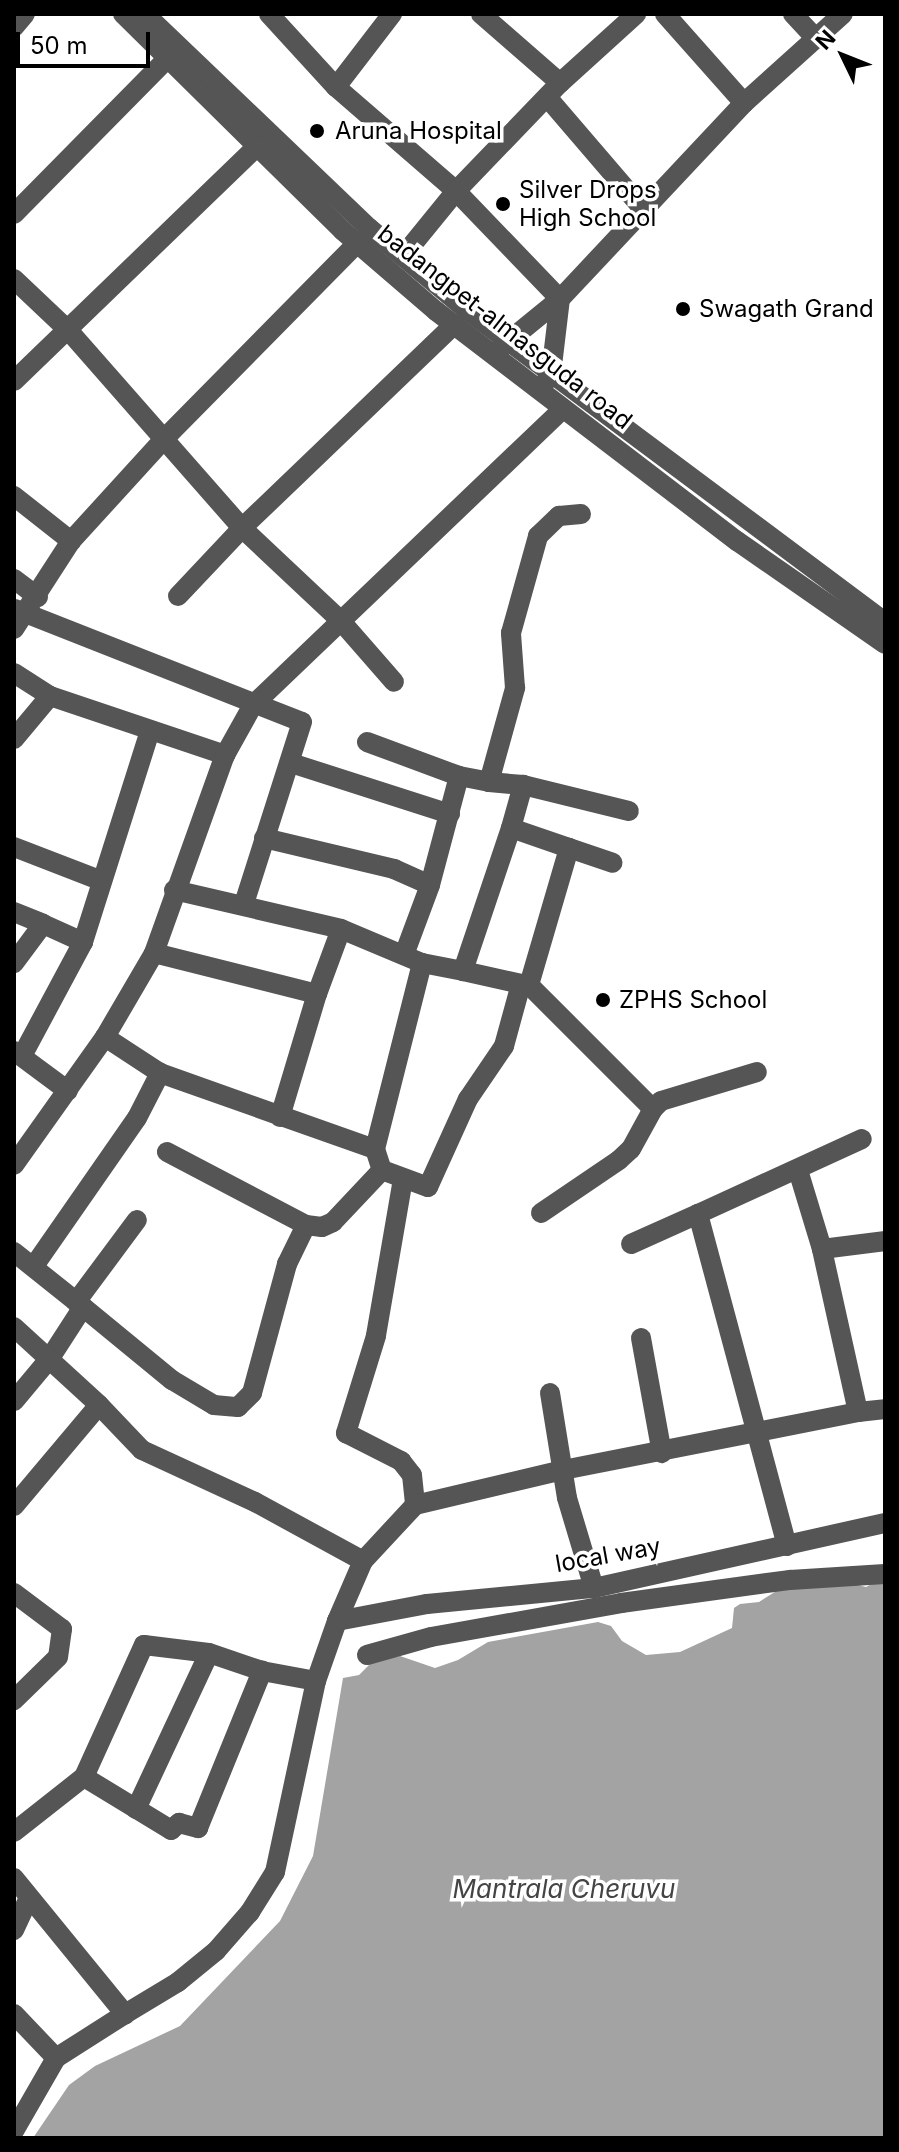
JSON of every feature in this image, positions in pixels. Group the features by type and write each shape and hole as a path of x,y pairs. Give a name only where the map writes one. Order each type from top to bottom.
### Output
{"street":[{"path":"14,27 25,14"},
{"name":"badangpet-almasguda road","path":"123,14 357,243 454,325 551,374 885,622"},
{"name":"badangpet-almasguda road","path":"145,14 500,348 538,390 799,586 885,644"},
{"path":"269,14 336,87 456,191 560,299"},
{"path":"336,87 392,14"},
{"path":"481,14 553,90 642,208"},
{"path":"403,256 456,191 553,90 636,14"},
{"path":"665,14 744,103"},
{"path":"793,14 815,38"},
{"path":"500,348 560,299 642,208 744,103 843,14"},
{"path":"14,214 167,59"},
{"path":"14,381 256,147"},
{"path":"244,904 302,722 17,617 38,597 71,541 165,438 357,243"},
{"path":"14,279 69,331 242,528 340,620 394,682"},
{"path":"538,390 551,374 560,299"},
{"path":"178,596 242,528 454,325"},
{"path":"14,1165 21,1139 68,1091 105,1037 154,953 174,890 225,755 253,705 563,409"},
{"path":"14,496 71,541"},
{"path":"489,782 515,688 511,633 538,536 559,516 581,514"},
{"path":"14,579 38,597"},
{"path":"14,673 50,696 225,755"},
{"path":"14,739 50,696"},
{"path":"68,1091 18,1053 83,942 150,731"},
{"path":"367,742 459,776 523,785 629,811"},
{"path":"291,763 450,814"},
{"path":"459,776 413,959 375,1149 382,1170 428,1187 468,1099 504,1046 569,848"},
{"path":"463,971 523,785"},
{"path":"511,828 613,863"},
{"path":"264,838 394,869 430,885"},
{"path":"14,847 102,881"},
{"path":"174,890 341,929 413,959 525,985 653,1109"},
{"path":"14,912 83,942"},
{"path":"14,963 43,924"},
{"path":"280,1117 317,994 341,929"},
{"path":"154,953 317,994"},
{"path":"105,1037 160,1073 375,1149"},
{"path":"541,1213 619,1160 641,1134 653,1109 669,1098 757,1072"},
{"path":"34,1266 137,1118 160,1073"},
{"path":"631,1244 862,1139"},
{"path":"167,1152 306,1225 322,1227 333,1222 382,1170"},
{"path":"798,1170 822,1249 858,1412"},
{"path":"403,1179 376,1336 346,1433 401,1461 412,1475 415,1505"},
{"path":"698,1214 787,1546"},
{"path":"14,1401 50,1358 80,1304 137,1220"},
{"path":"14,1252 172,1380 219,1408 238,1407 252,1393 287,1264 306,1225"},
{"path":"822,1249 885,1241"},
{"path":"14,1327 99,1405 142,1450 255,1502 363,1561"},
{"path":"641,1338 662,1453"},
{"path":"550,1393 563,1470 594,1588"},
{"path":"14,1506 99,1405"},
{"path":"14,2131 56,2058 178,1982 216,1951 250,1912 275,1872 316,1681 337,1621 363,1561 415,1505 563,1470 662,1453 754,1431 885,1409"},
{"name":"local way","path":"337,1621 427,1604 594,1588 885,1523"},
{"path":"367,1655 431,1637 606,1606 790,1580 885,1574"},
{"path":"14,1593 62,1629 58,1657 14,1700"},
{"path":"14,1832 84,1777 144,1645 209,1653 262,1671 316,1681"},
{"path":"136,1809 209,1653"},
{"path":"84,1777 171,1830 179,1823 198,1828 262,1671"},
{"path":"14,1878 125,2014"},
{"path":"14,1930 29,1898"},
{"path":"14,2014 56,2058"}],"water":[{"name":"Mantrala Cheruvu","path":"885,1577 885,2138 33,2138 69,2085 95,2066 180,2026 280,1921 313,1856 343,1678 359,1675 374,1660 400,1656 435,1668 458,1660 488,1642 598,1622 611,1626 622,1641 646,1655 680,1652 732,1628 734,1608 740,1604 759,1602 778,1590 846,1582 866,1587"}],"place":[{"name":"Aruna Hospital","path":"317,131"},
{"name":"Silver Drops High School","path":"503,204"},
{"name":"Swagath Grand","path":"683,309"},
{"name":"ZPHS School","path":"603,1000"}]}
